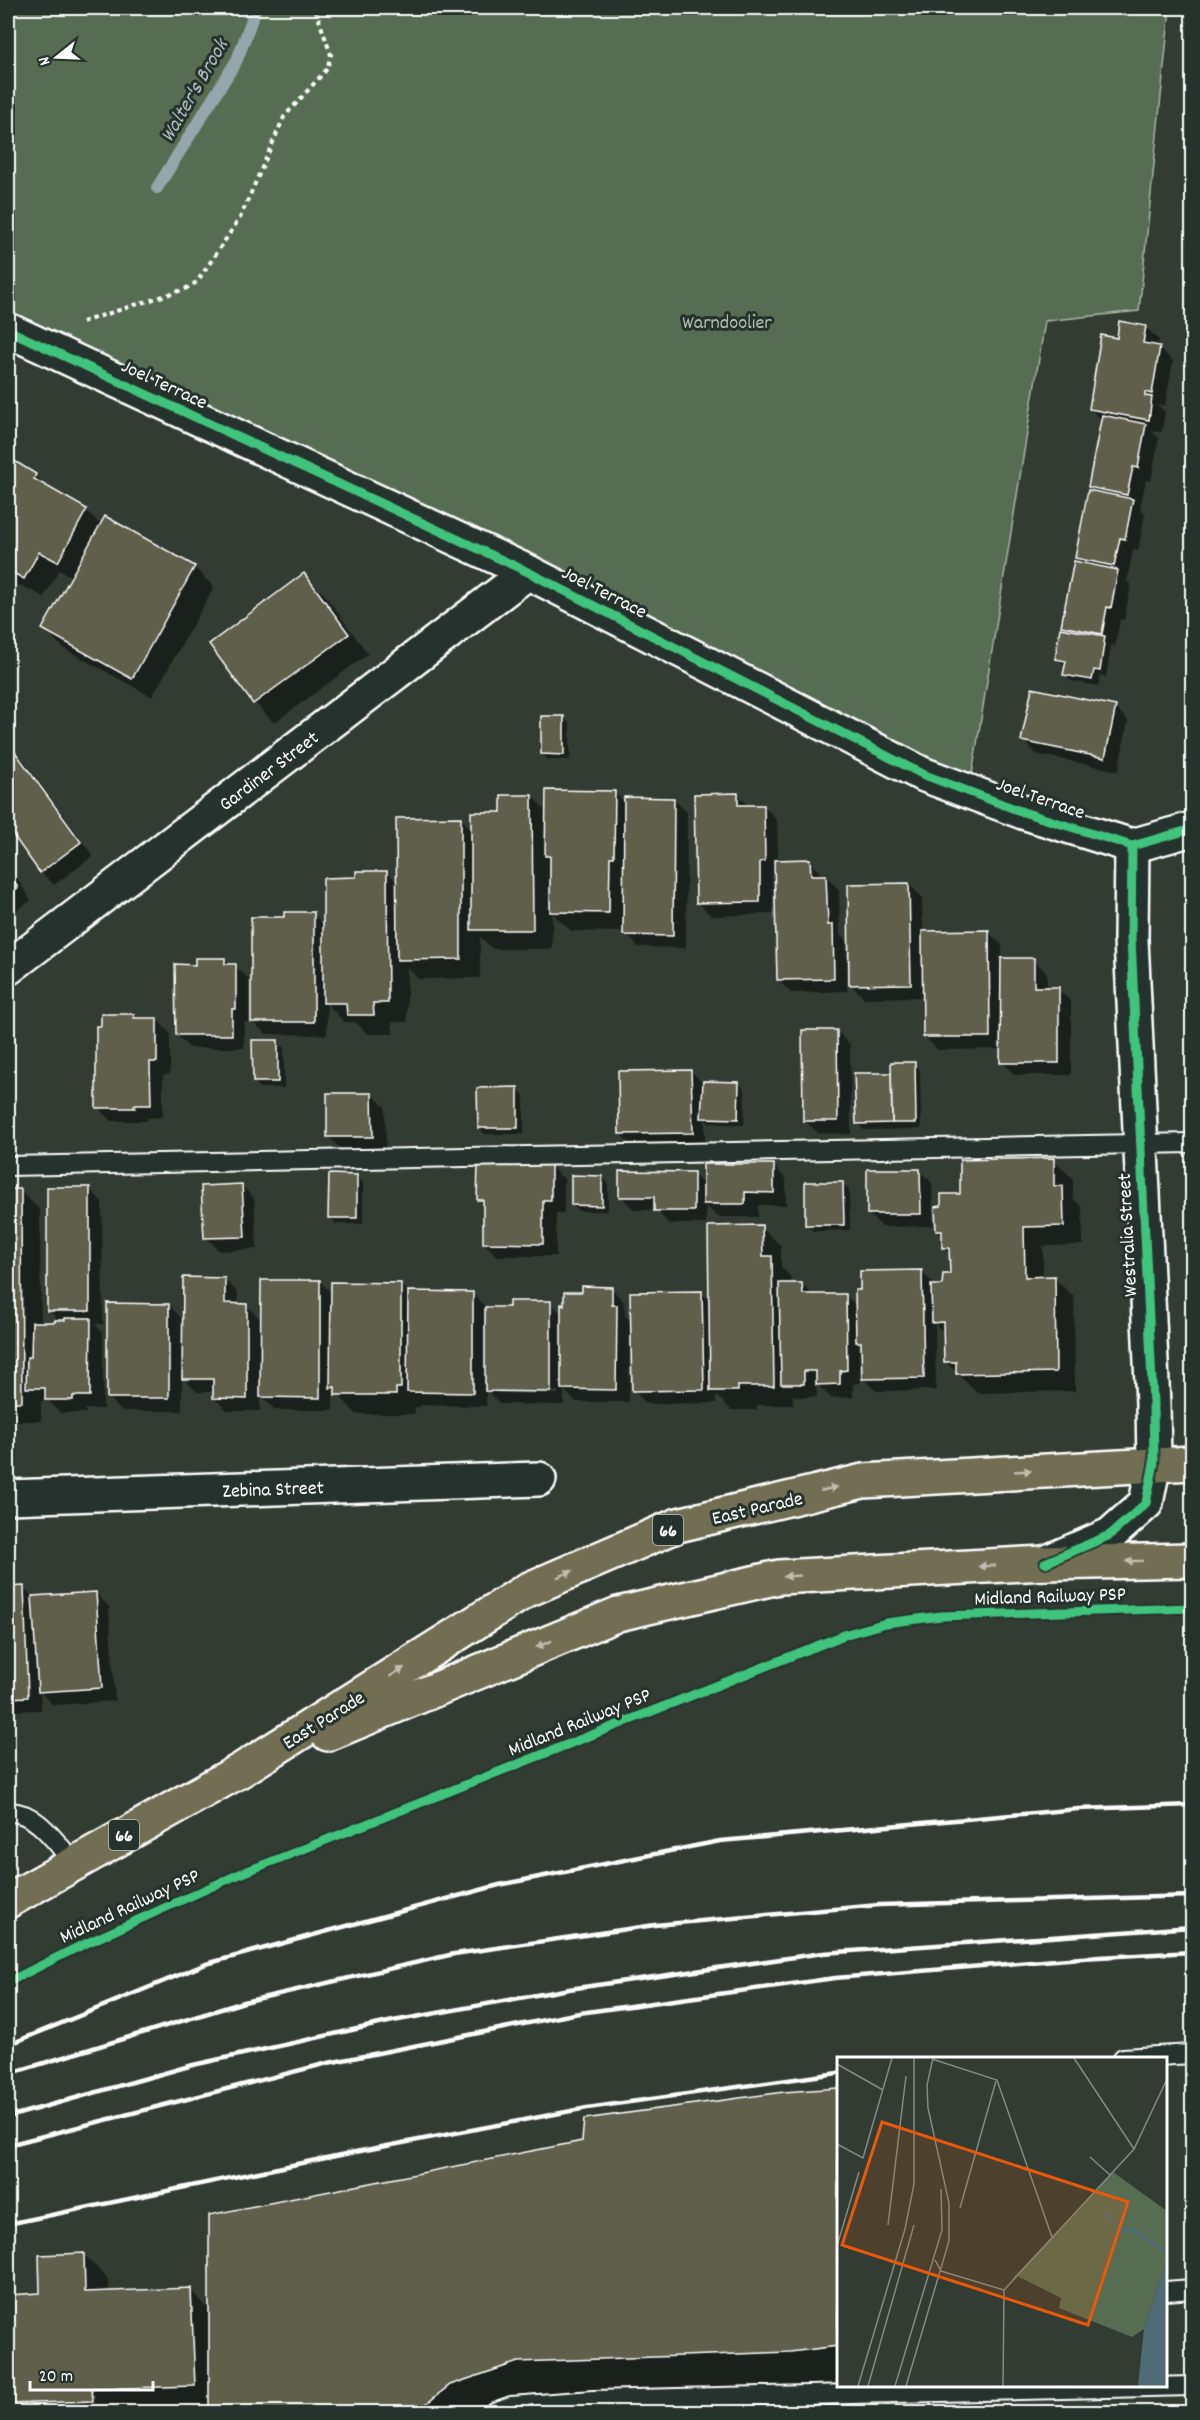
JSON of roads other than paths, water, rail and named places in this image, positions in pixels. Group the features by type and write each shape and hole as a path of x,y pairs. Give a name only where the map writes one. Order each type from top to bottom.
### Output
{"highway":[{"name":"East Parade","path":"8,1901 240,1770 527,1590 678,1525 863,1481 1154,1463 1192,1463"},
{"name":"East Parade","path":"240,1770 618,1614 779,1577 1045,1563 1192,1560"}],"street":[{"name":"Joel Terrace","path":"8,330 528,572 922,774 1023,813 1132,846"},
{"name":"Gardiner Street","path":"8,968 528,572"},
{"path":"1132,846 1192,829"},
{"name":"Westralia Street","path":"1045,1563 1110,1535 1146,1503 1154,1463 1131,939 1132,846"},
{"name":"Zebina Street","path":"8,1497 539,1479"}],"lane":[{"path":"8,1166 1192,1143"},
{"path":"8,1812 17,1811 31,1817 74,1863"},
{"path":"1140,2057 1192,2054"},
{"path":"1167,2291 1192,2289"},
{"path":"1167,2387 1192,2386"},
{"path":"494,2412 511,2406 593,2400 1146,2387"}],"waterway":[{"name":"Walter's Brook","path":"157,188 237,60 256,8"}],"railway":[{"path":"8,2045 206,1964 499,1885 720,1841 1078,1809 1192,1805"},
{"path":"8,2074 244,2002 454,1954 655,1925 879,1905 1192,1896"},
{"path":"8,2117 193,2065 393,2021 569,1989 823,1953 1192,1927"},
{"path":"8,2145 328,2063 579,2013 835,1978 1081,1958 1192,1952"},
{"path":"8,2224 350,2153 587,2108 837,2073"}],"park label":[{"name":"Warndoolier","path":"727,321"}]}
